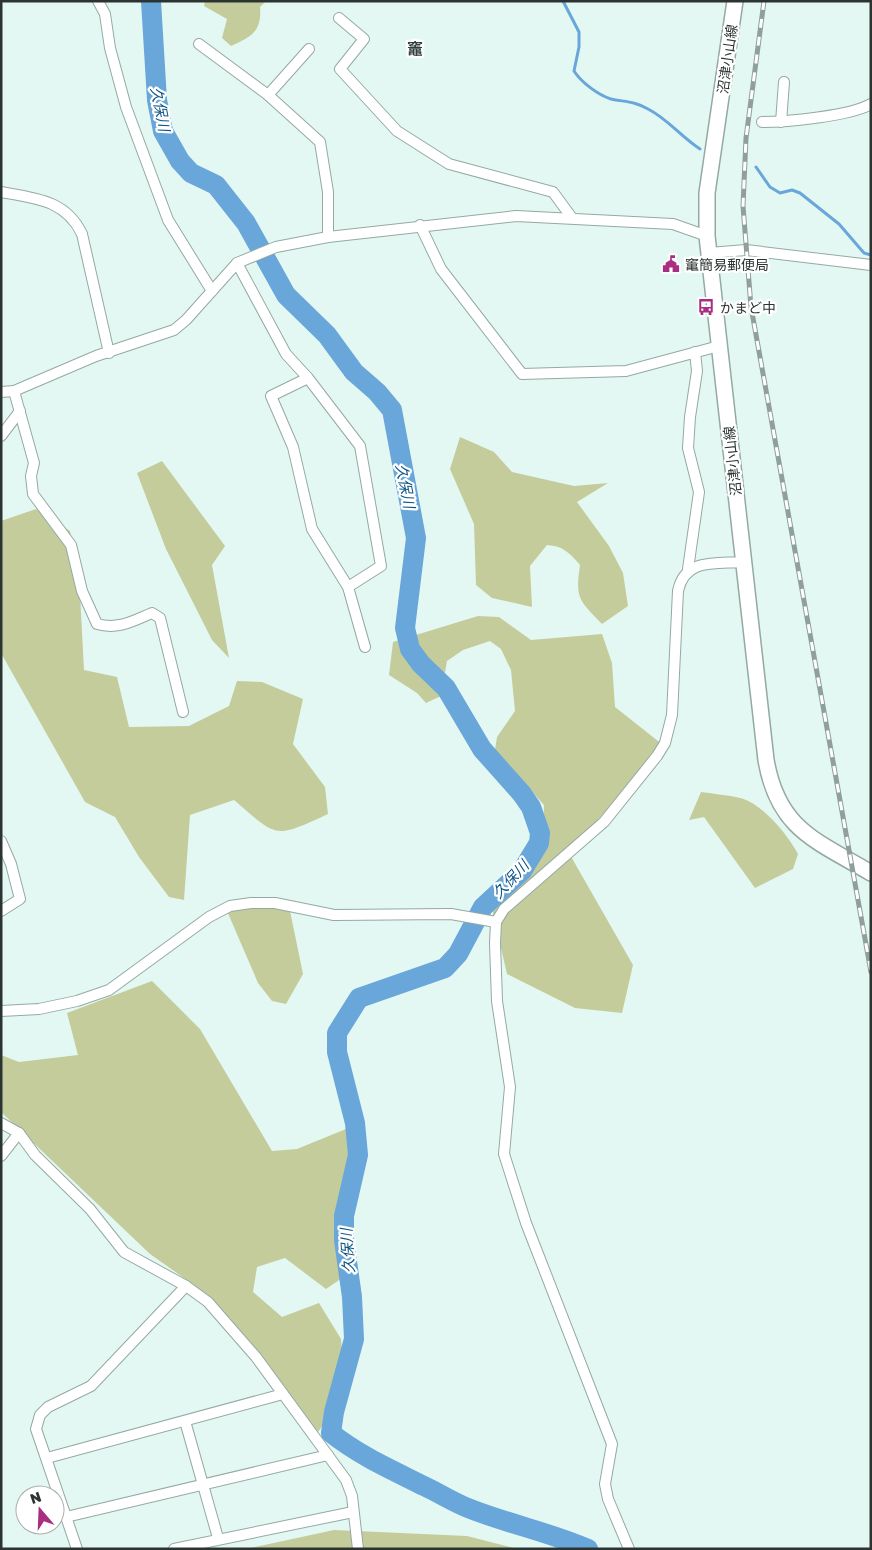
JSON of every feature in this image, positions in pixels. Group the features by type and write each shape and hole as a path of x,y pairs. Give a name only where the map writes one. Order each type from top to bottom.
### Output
{"main road":[{"name":"沼津小山線","path":"735,1 707,193 707,236 766,760 776,798 792,822 807,834 871,874"}],"street":[{"path":"98,1 105,14 110,48 126,106 168,220 212,291"},
{"path":"339,18 364,39 340,69 397,131 449,164 553,192 572,218"},
{"path":"199,44 268,95 320,142 328,192 328,237"},
{"path":"268,95 309,49"},
{"path":"781,122 784,82"},
{"path":"762,122 781,122 864,108 871,104"},
{"path":"1,192 37,198 63,209 75,220 82,234 109,353"},
{"path":"1,392 14,391 109,353 174,330 186,320 237,263 276,247 328,237 420,225 516,216 673,224 707,236"},
{"path":"420,225 441,269 522,374 626,371 719,346"},
{"path":"709,253 746,250 871,265"},
{"path":"237,263 286,354 308,378 360,446 381,566 348,587"},
{"path":"629,1549 608,1499 605,1484 612,1444 526,1223 504,1154 510,1087 498,1001 495,922 504,909 604,822 657,756 665,743 672,715 678,590 681,577 688,569 699,492 688,448 690,417 697,371 695,352"},
{"path":"308,378 272,396 294,448 312,529 348,587 365,647"},
{"path":"14,391 34,463 31,476 33,494 71,545 82,591 97,624 108,627 125,625 152,613 160,618 183,712"},
{"path":"1,436 20,411"},
{"path":"688,569 703,565 743,562"},
{"path":"1,841 11,864 20,899 1,911"},
{"path":"1,1010 39,1009 77,1002 109,990 209,917 230,906 251,902 275,903 334,915 451,914 495,922"},
{"path":"1,1123 19,1133 35,1155 90,1209 124,1252 186,1286 208,1302 225,1320 283,1394 346,1480 352,1496 358,1549"},
{"path":"1,1156 19,1133"},
{"path":"77,1549 36,1429 40,1415 48,1407 91,1386 186,1286"},
{"path":"46,1458 283,1394"},
{"path":"185,1421 218,1538"},
{"path":"66,1516 203,1486 328,1455"},
{"path":"174,1549 218,1538 353,1512"}],"green space":[{"path":"205,1 266,1 260,7 259,22 254,32 244,40 231,46 222,38 227,19 204,6"},
{"path":"460,437 494,452 512,472 574,486 608,483 577,502 609,546 623,573 628,606 602,624 580,598 578,585 580,565 566,551 547,545 530,566 532,607 492,598 476,585 474,524 450,469"},
{"path":"162,461 225,546 212,565 229,658 212,640 166,549 137,473"},
{"path":"36,509 70,531 79,575 84,670 117,677 129,727 189,726 229,706 237,681 262,682 303,699 293,744 325,787 328,814 286,831 277,831 269,828 234,800 190,815 184,900 169,897 139,857 115,817 85,802 1,653 1,521"},
{"path":"478,616 499,617 531,640 602,634 612,663 615,707 663,745 569,853 633,965 622,1013 575,1008 507,974 492,909 543,835 544,805 495,750 497,737 515,711 511,670 501,649 490,641 463,650 447,661 441,696 426,703 417,693 389,675 393,642"},
{"path":"701,792 740,798 757,806 781,829 798,854 793,869 755,888 704,817 689,820"},
{"path":"251,903 290,911 303,974 286,1004 272,1001 258,983 227,911"},
{"path":"152,981 200,1029 272,1151 297,1149 346,1129 357,1142 345,1276 326,1289 285,1258 257,1267 253,1292 282,1317 319,1303 341,1339 345,1393 318,1432 245,1336 191,1283 150,1254 1,1112 1,1055 19,1062 78,1055 67,1013"},
{"path":"334,1530 467,1536 518,1549 246,1549"}],"waterway":[{"name":"久保川","path":"151,1 157,100 163,131 180,161 191,173 216,185 246,223 286,295 327,335 354,372 377,392 392,410 416,538 405,628 410,649 421,664 446,688 482,749 522,794 531,807 540,833 539,843 522,871 483,907 458,954 445,968 359,998 337,1033 337,1052 355,1123 358,1155 344,1216 344,1240 352,1297 354,1339 334,1412 331,1433 353,1449 376,1462 462,1506 588,1549"},
{"path":"563,1 579,32 579,47 574,71 585,84 611,99 643,106 655,113 700,149"},
{"path":"756,167 770,187 780,193 792,190 800,193 839,224 864,253 871,255"}],"railway":[{"path":"764,1 746,138 743,206 751,307 871,972"}],"place":[{"name":"竃簡易郵便局","path":"671,264"},
{"name":"かまど中","path":"706,307"}],"district":[{"name":"竈","path":"415,49"}]}
